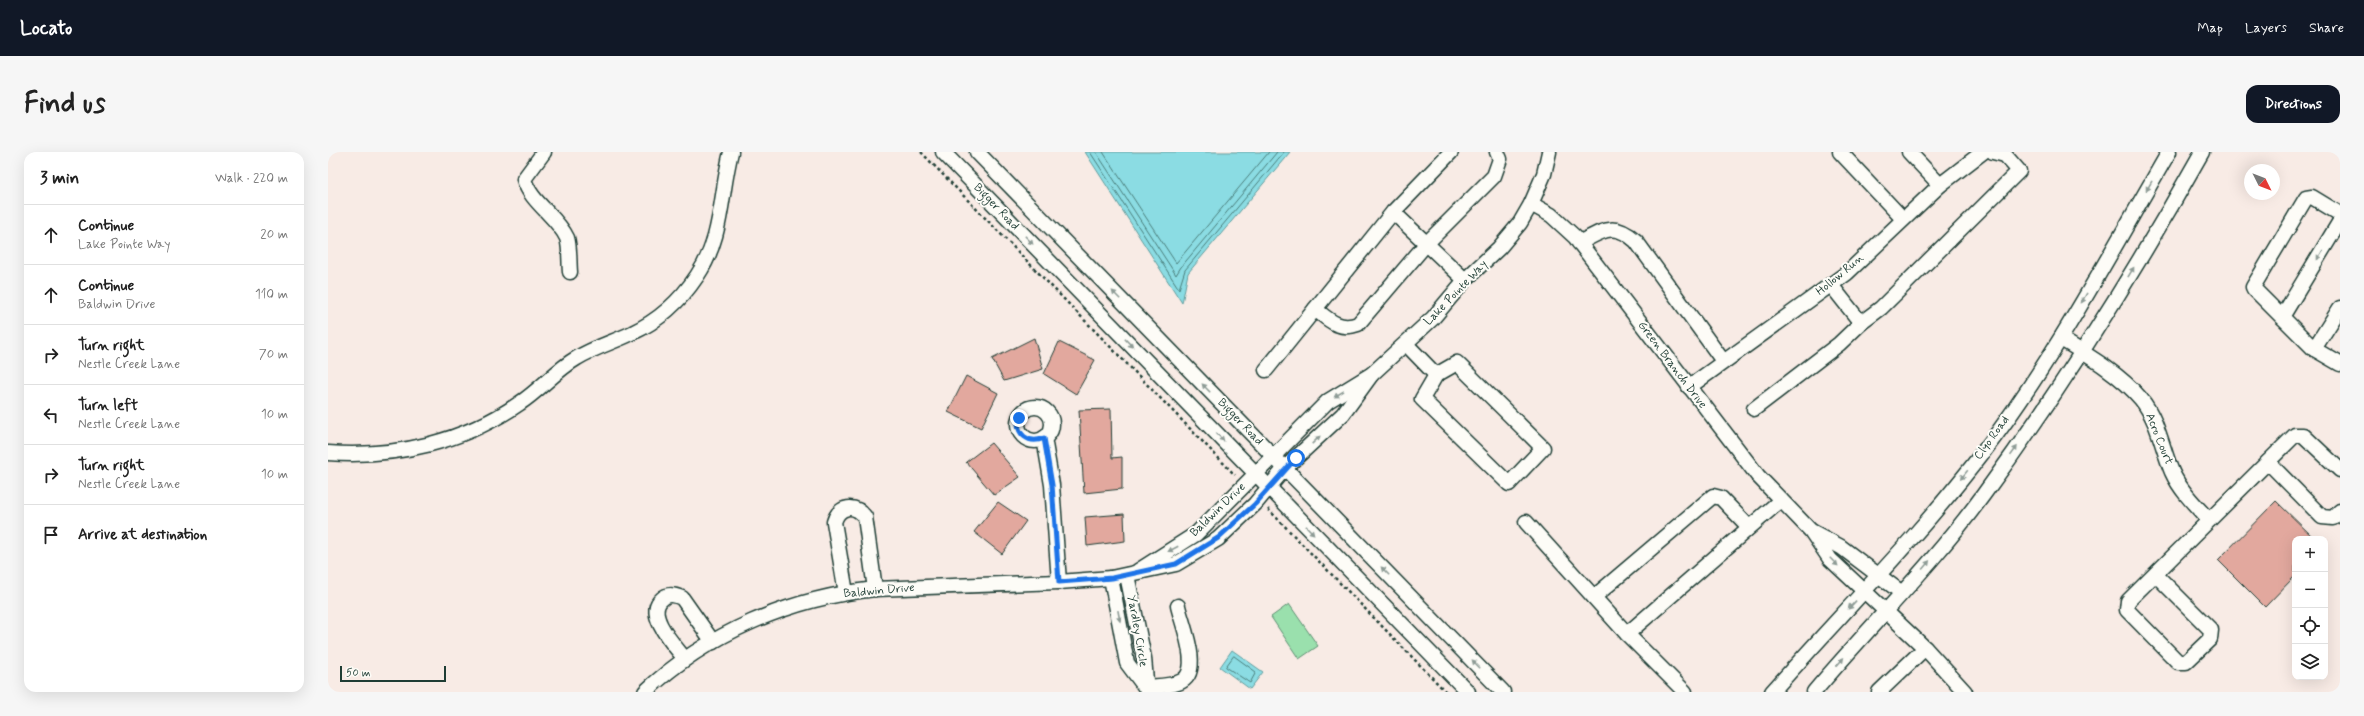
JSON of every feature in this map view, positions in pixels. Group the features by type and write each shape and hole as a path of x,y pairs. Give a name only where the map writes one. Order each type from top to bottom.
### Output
{"street":[{"path":"544,152 524,179 526,188 556,222 567,240 570,272"},
{"path":"328,453 377,454 413,449 466,433 498,417 521,402 575,359 598,346 648,325 682,296 708,258 718,232 731,152"},
{"name":"Bigger Road","path":"943,152 1468,692"},
{"name":"Bigger Road","path":"977,152 1503,692"},
{"path":"1266,370 1393,212 1451,152"},
{"path":"1315,309 1340,327 1349,327 1358,324 1426,244 1494,176 1500,159 1497,152"},
{"name":"Lake Pointe Way","path":"1273,456 1328,401 1372,374 1406,344 1433,318 1465,280 1499,248 1520,223 1531,204 1544,174 1549,152"},
{"path":"1840,152 1903,219"},
{"path":"1909,152 1940,185"},
{"name":"Hollow Run","path":"1689,387 1723,361 1831,285 1940,185 1983,152"},
{"path":"1754,409 1839,344 1861,323 1881,308 2019,171 2005,155 1993,152"},
{"name":"Clyo Road","path":"1772,692 1880,575 1984,450 2061,339 2169,152"},
{"name":"Clyo Road","path":"1814,692 1887,611 1984,495 2082,352 2166,216 2202,152"},
{"path":"2340,214 2312,197 2306,198 2253,287 2314,349 2340,364"},
{"name":"Green Branch Drive","path":"1531,204 1562,224 1579,243 1737,451 1810,531 1830,558 1925,648 1965,692"},
{"path":"1393,212 1465,280"},
{"path":"2282,317 2340,221"},
{"path":"1579,243 1607,229 1616,229 1627,234 1636,241 1723,361"},
{"path":"1831,285 1861,323"},
{"path":"2314,349 2340,308"},
{"name":"Acro Court","path":"2061,339 2122,380 2142,400 2155,425 2172,473 2188,497 2209,520"},
{"path":"1406,344 1436,375"},
{"path":"1457,363 1543,448 1509,484 1422,399 1436,375 1457,363"},
{"name":"Lake Pointe Way","path":"1268,487 1285,468 1342,414 1372,374"},
{"path":"2155,574 2211,630 2210,639 2186,662 2178,662 2127,610 2128,601 2155,574 2209,520 2295,435 2303,435 2340,470"},
{"path":"1044,438 1052,485 1059,582"},
{"name":"Baldwin Drive","path":"1133,573 1196,534 1273,456"},
{"path":"2268,462 2322,517 2333,518 2340,511"},
{"name":"Baldwin Drive","path":"645,692 685,659 713,642 767,614 795,605 846,593 875,589 1059,582 1112,578 1133,573 1157,570 1176,564 1218,538 1255,504 1268,487"},
{"path":"1594,597 1713,496 1722,498 1749,527"},
{"path":"1627,634 1781,500"},
{"path":"846,593 834,522 840,510 848,508 859,510 865,517 875,589"},
{"path":"1526,522 1627,634 1685,692"},
{"name":"Green Branch Drive","path":"1810,531 1841,547 1902,593"},
{"name":"Yardley Circle","path":"1133,573 1144,658 1146,689"},
{"name":"Yardley Circle","path":"1112,578 1128,663 1146,689"},
{"path":"685,659 656,618 657,604 663,598 669,595 682,598 713,642"},
{"path":"1146,689 1176,683 1189,675 1192,668 1190,653 1178,606"},
{"path":"1879,692 1925,648"}],"path":[{"path":"921,152 1239,480"},
{"path":"1268,509 1446,692"}],"green space":[{"path":"1289,604 1318,646 1299,659 1271,617"}],"water":[{"path":"1085,152 1290,152 1188,273 1182,303"},
{"path":"1232,650 1263,672 1250,689 1220,667"}],"building":[{"path":"1034,338 1043,369 1004,381 992,359"},
{"path":"1059,342 1095,360 1076,394 1044,374"},
{"path":"966,376 998,393 981,428 948,412"},
{"path":"1111,409 1112,458 1122,457 1122,489 1084,493 1079,410"},
{"path":"991,443 1020,477 994,495 966,462"},
{"path":"2276,501 2312,536 2292,536 2292,579 2265,607 2218,560"},
{"path":"998,502 1026,521 1002,554 974,532"},
{"path":"1124,514 1125,541 1087,546 1085,517"}],"route":[{"path":"1019,418 1018,428 1024,437 1034,441 1044,438 1052,485 1059,582 1112,578 1138,571 1157,570 1176,564 1218,538 1255,504 1268,487 1296,458"}]}
